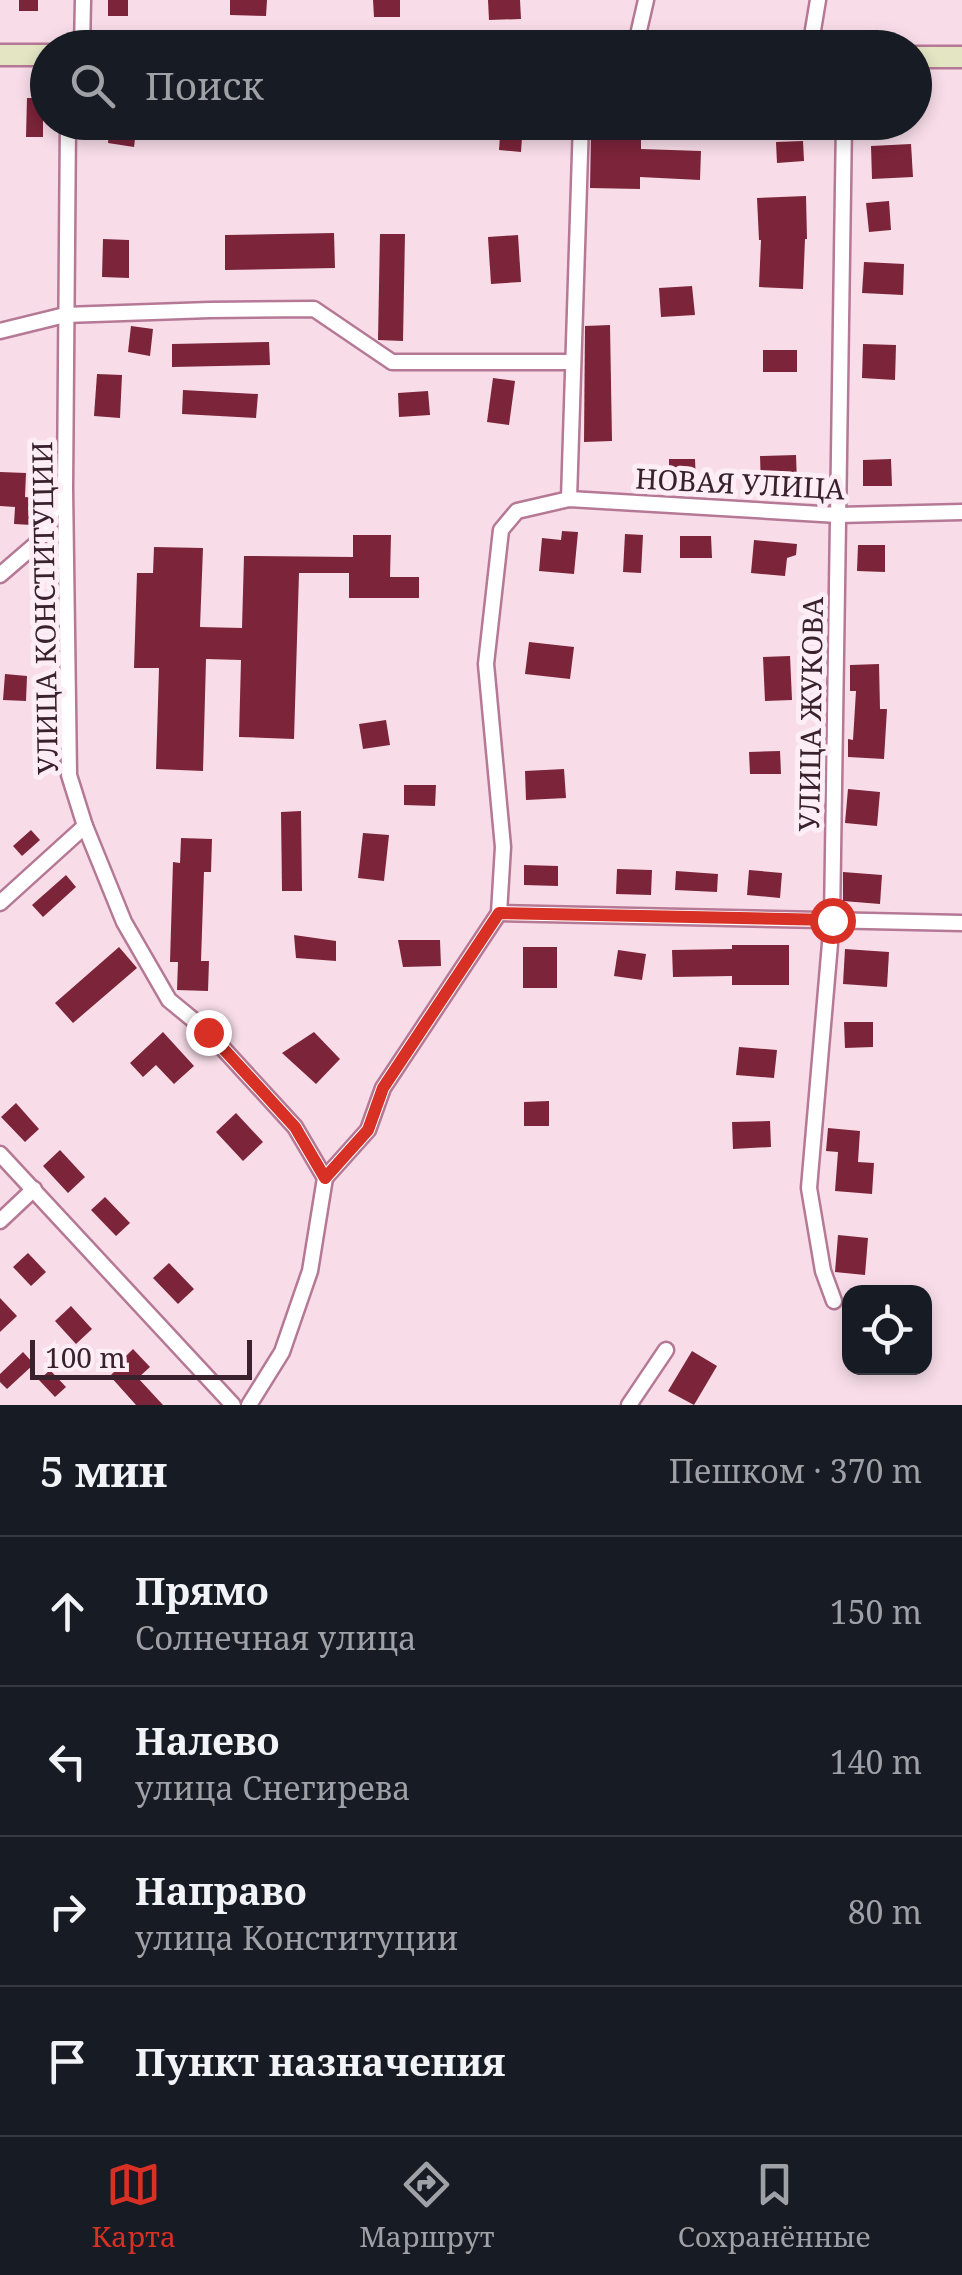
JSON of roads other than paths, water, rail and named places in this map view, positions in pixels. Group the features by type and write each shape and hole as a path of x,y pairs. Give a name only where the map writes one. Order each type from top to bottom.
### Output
{"main road":[{"path":"0,55 30,55"},
{"path":"932,56 962,57"}],"street":[{"path":"82,30 83,0"},
{"path":"639,30 646,0"},
{"path":"813,30 818,0"},
{"name":"УЛИЦА КОНСТИТУЦИИ","path":"68,140 65,488 69,776 124,922 169,1000 208,1032 295,1127 325,1178"},
{"path":"569,499 580,140"},
{"name":"УЛИЦА ЖУКОВА","path":"834,1302 824,1271 810,1188 832,920 844,140"},
{"path":"0,331 65,315 314,309 392,362 573,362"},
{"path":"0,575 36,544 65,488"},
{"name":"НОВАЯ УЛИЦА","path":"499,913 503,847 486,664 500,530 517,511 569,499 838,515 962,512"},
{"path":"0,903 85,826"},
{"path":"249,1405 282,1352 310,1271 325,1178 368,1130 383,1088 499,913 962,923"},
{"path":"0,1154 233,1405"},
{"path":"0,1221 34,1189"},
{"path":"628,1405 666,1350"}]}
